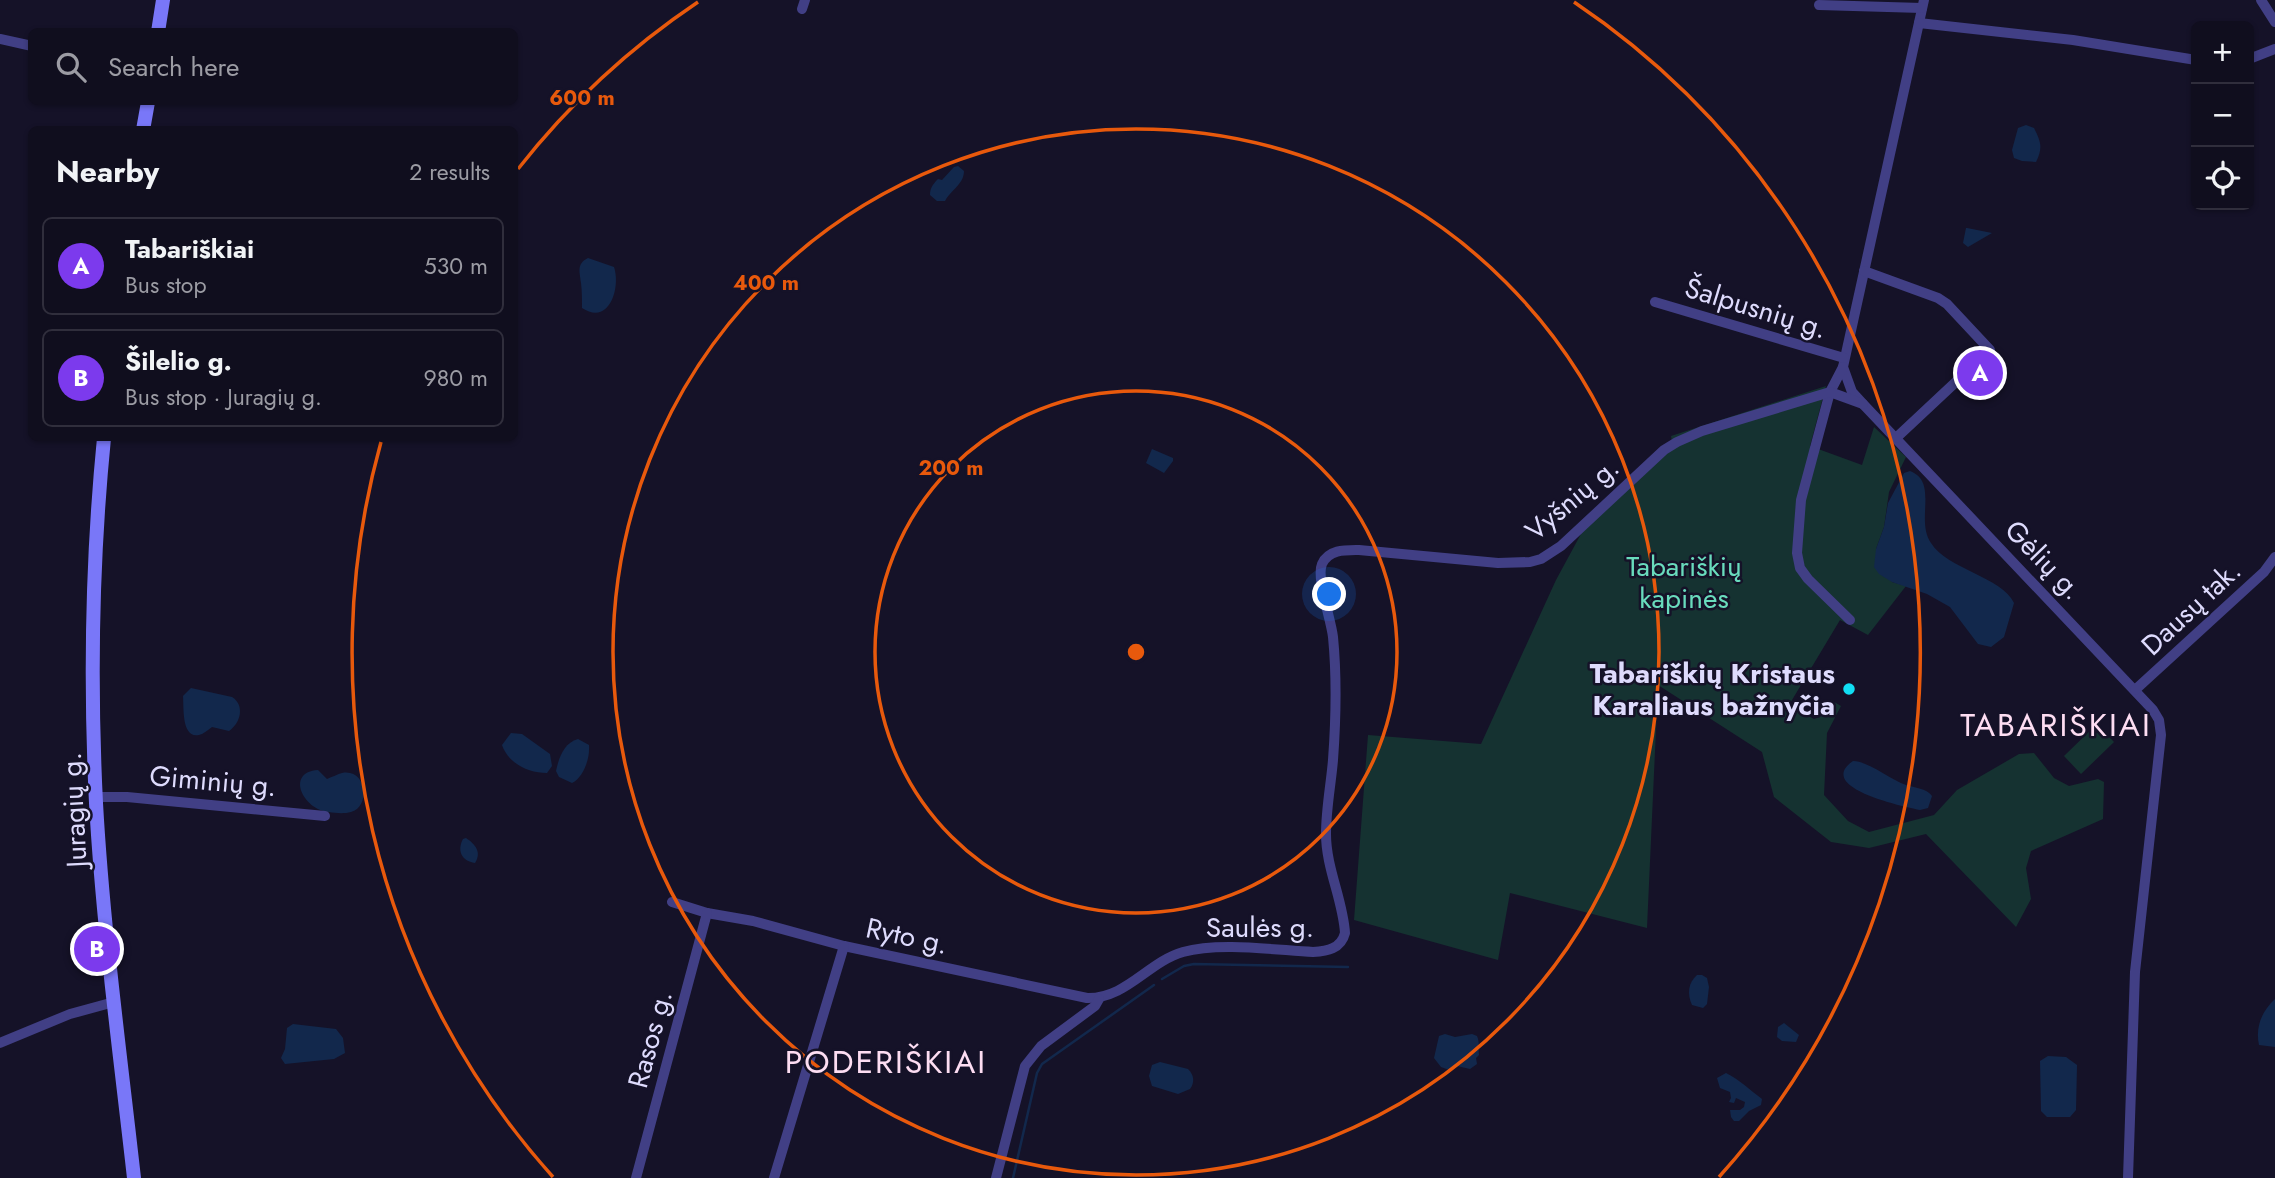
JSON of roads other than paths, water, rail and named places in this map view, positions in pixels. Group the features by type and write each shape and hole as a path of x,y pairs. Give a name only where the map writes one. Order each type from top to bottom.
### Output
{"main road":[{"path":"159,28 163,0"},
{"path":"144,126 147,105"},
{"name":"Juragių g.","path":"104,441 94,596 93,714 96,797 114,1002 134,1178"}],"street":[{"path":"2260,0 2275,22"},
{"path":"1819,5 1923,4 1844,362 1830,392 1801,500 1797,554 1800,568 1850,620"},
{"path":"1919,23 2073,40 2191,59"},
{"path":"0,39 28,45"},
{"path":"2254,57 2275,49"},
{"path":"1864,271 1938,298 1947,304 1990,351 1896,438"},
{"name":"Šalpusnių g.","path":"1655,302 1844,362"},
{"name":"Gėlių g.","path":"1844,362 1852,392 2135,690 2159,720 2161,735 2135,972 2128,1178"},
{"path":"1830,392 1863,404"},
{"name":"Vyšnių g.","path":"1327,557 1343,550 1359,550 1498,563 1541,559 1561,546 1664,450 1677,442 1713,428 1830,392"},
{"name":"Saulės g.","path":"996,1178 1025,1066 1041,1046 1095,1006 1098,999 1127,986 1181,952 1218,948 1326,951 1343,940 1344,924 1326,835 1336,694 1331,623 1320,581 1322,564 1327,557"},
{"name":"Dausų tak.","path":"2135,690 2264,572 2275,557"},
{"name":"Giminių g.","path":"96,797 127,797 325,816"},
{"name":"Ryto g.","path":"672,901 707,913 753,921 844,946 1098,999"},
{"name":"Rasos g.","path":"636,1178 707,913"},
{"path":"774,1178 844,946"},
{"path":"0,1043 69,1014 114,1002"}],"water":[{"path":"2026,125 2034,128 2040,141 2040,153 2036,162 2014,158 2012,150 2018,128"},
{"path":"958,166 964,171 962,180 945,201 937,201 930,195 932,186"},
{"path":"1966,228 1992,233 1968,247 1963,243"},
{"path":"588,258 614,267 616,276 611,302 599,312 582,308 580,269"},
{"path":"1152,449 1173,458 1164,473 1146,463"},
{"path":"1910,471 1919,476 1923,484 1925,524 1931,543 1949,560 1998,586 2014,603 2004,637 1991,647 1978,644 1950,607 1927,594 1892,582 1879,574 1874,567 1888,503 1904,473"},
{"path":"191,688 236,700 240,714 233,728 229,731 212,727 202,734 190,733 185,722 183,696"},
{"path":"511,733 522,734 550,754 552,766 547,773 526,769 509,757 502,745"},
{"path":"578,739 589,745 588,756 583,772 572,783 559,777 556,771 563,751"},
{"path":"1853,761 1865,764 1906,785 1927,791 1932,796 1928,808 1920,810 1898,805 1853,788 1845,780 1844,771"},
{"path":"318,770 327,779 342,773 357,776 364,796 357,809 348,813 320,810 305,798 300,784 302,777 308,772"},
{"path":"466,838 477,849 475,863 466,860 460,851 461,843"},
{"path":"1697,975 1707,978 1709,987 1707,1004 1703,1008 1692,1005 1689,997 1690,985"},
{"path":"2275,999 2275,1047 2259,1045 2261,1020"},
{"path":"1784,1023 1799,1035 1796,1042 1782,1041 1777,1037 1778,1027"},
{"path":"293,1024 336,1029 343,1038 345,1053 334,1059 285,1064 281,1058 285,1049 287,1028"},
{"path":"1445,1034 1455,1037 1472,1034 1477,1036 1477,1064 1470,1069 1457,1066 1449,1070 1441,1067 1434,1058 1439,1036"},
{"path":"2048,1056 2066,1057 2077,1065 2076,1110 2070,1117 2047,1117 2041,1111 2040,1061"},
{"path":"1160,1062 1188,1069 1193,1079 1190,1089 1178,1094 1152,1086 1149,1076 1152,1065"},
{"path":"1726,1073 1762,1099 1761,1105 1749,1111 1739,1121 1734,1121 1730,1110 1740,1110 1745,1102 1736,1098 1734,1103 1729,1102 1730,1092 1720,1088 1717,1078"}],"waterway":[{"path":"1162,979 1184,966 1194,964 1348,967"},
{"path":"1013,1178 1037,1073 1042,1064 1154,985"}],"place":[{"name":"Tabariškiai","path":"1980,373"},
{"name":"Tabariškių Kristaus Karaliaus bažnyčia","path":"1849,689"},
{"name":"Šilelio g.","path":"97,949"}],"district":[{"name":"TABARIŠKIAI","path":"2056,725"},
{"name":"PODERIŠKIAI","path":"886,1062"}],"park label":[{"name":"Tabariškių kapinės","path":"1684,582"}]}
